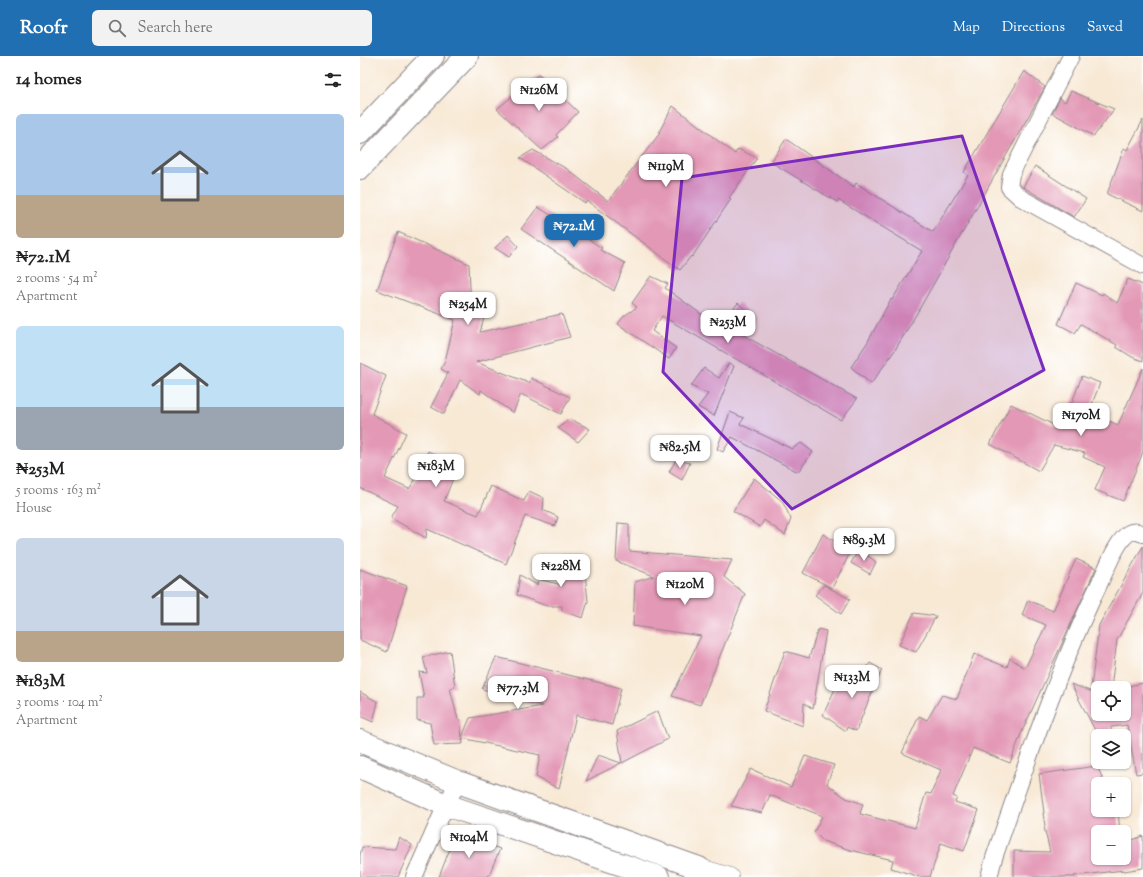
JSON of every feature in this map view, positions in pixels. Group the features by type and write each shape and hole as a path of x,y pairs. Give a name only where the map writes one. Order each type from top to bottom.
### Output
{"main road":[{"path":"360,133 433,56"},
{"path":"360,168 467,56"},
{"path":"360,741 458,782 697,872"},
{"path":"360,767 446,805 658,877"}],"street":[{"path":"1071,56 1012,174 1009,187 1021,198 1143,266"},
{"path":"989,877 1033,743 1083,619 1112,557 1123,538 1128,533 1132,532 1143,534"},
{"path":"414,877 446,805 458,782"},
{"path":"697,872 729,877"}],"highlighted area":[{"path":"962,136 1044,370 792,509 663,372 682,178"}],"building":[{"path":"1024,71 1045,87 917,313 895,350 871,384 851,367 867,343 891,299 892,300 922,251 838,200 837,202 771,162 786,139 854,187 856,183 933,232 968,175 964,172"},
{"path":"539,74 578,112 556,135 558,137 542,150 497,109"},
{"path":"1071,91 1114,109 1094,136 1052,113 1060,98 1065,102"},
{"path":"673,106 735,154 738,149 757,158 729,198 731,199 692,257 691,256 680,270 587,201 585,203 520,158 533,150 567,169 608,201 660,133 659,132"},
{"path":"1143,120 1143,211 1107,194 1124,148 1127,150"},
{"path":"1035,166 1086,199 1074,217 1023,187"},
{"path":"538,207 602,248 600,250 625,263 614,291 521,229"},
{"path":"398,232 469,264 471,312 484,318 480,332 562,314 570,337 476,362 529,383 531,378 570,397 561,414 521,394 513,413 481,390 480,394 460,380 444,414 431,407 448,373 441,369 445,361 455,320 377,290"},
{"path":"508,235 518,246 509,257 495,248"},
{"path":"651,276 668,284 665,288 719,327 738,303 756,318 743,335 857,399 841,420 662,316 652,331 676,348 669,359 618,324 624,316 637,307 632,303"},
{"path":"1128,279 1143,285 1143,361 1132,357 1116,347 1117,345 1081,324 1075,333 1058,324 1076,283 1102,295 1103,293 1117,303"},
{"path":"360,363 386,376 372,414 406,433 385,478 409,489 418,476 428,451 458,466 444,501 478,515 491,486 524,501 529,491 544,498 543,510 558,517 555,526 525,516 506,564 427,529 426,538 391,518 398,506 360,488"},
{"path":"729,363 734,366 714,416 698,407 708,394 691,386 704,368 719,378"},
{"path":"1143,368 1143,452 1123,501 1095,490 1105,467 1083,457 1085,453 1054,445 1039,471 990,444 1011,404 1062,429 1082,376 1100,383 1089,412 1118,425"},
{"path":"730,412 744,418 740,424 792,449 801,443 813,452 798,472 732,437 723,452 717,449"},
{"path":"570,419 590,429 578,442 558,428"},
{"path":"676,460 690,463 682,480 669,472"},
{"path":"754,478 782,501 791,519 785,535 764,520 760,527 733,511"},
{"path":"618,523 629,524 629,551 732,560 724,577 745,594 700,705 672,696 701,636 633,626 635,582 654,576 616,561"},
{"path":"823,534 851,551 832,588 803,573"},
{"path":"1143,546 1143,593 1117,640 1112,681 1092,681 1099,625"},
{"path":"859,549 876,562 870,574 851,563"},
{"path":"562,555 583,555 588,601 583,618 562,611 562,606 547,606 517,595 520,575 537,585 538,579 562,585"},
{"path":"1076,559 1096,568 1021,734 1010,763 973,748 953,796 957,798 955,802 979,810 964,851 941,843 930,877 920,877 891,868 893,860 850,850 823,841 814,832 822,816 770,795 762,813 731,806 751,769 791,787 805,756 834,765 827,784 846,798 863,804 860,814 915,828 926,793 931,794 941,770 902,753 919,716 927,720 942,695 957,699 974,654 1007,667 1010,658 1025,668 1046,625 1022,615 1028,600 1053,611"},
{"path":"360,569 407,586 387,652 360,640"},
{"path":"824,585 850,599 841,614 815,595"},
{"path":"914,613 936,616 916,652 899,645"},
{"path":"818,629 826,631 813,709 804,703 803,726 764,711 785,651 809,658"},
{"path":"450,651 455,687 450,688 458,720 460,719 462,737 470,718 543,706 482,689 496,657 621,688 612,725 576,715 559,789 536,777 540,755 462,738 463,744 434,745 430,723 417,720 417,698 424,698 419,672 427,673 423,657"},
{"path":"870,663 882,670 856,731 847,727 846,731 823,715 841,676 858,681"},
{"path":"1143,683 1143,773 1136,774 1131,747 1131,729 1128,729 1127,725 1111,727 1111,729 1094,729 1071,684 1091,691 1091,721 1131,721 1131,686"},
{"path":"360,692 378,702 373,722 360,716"},
{"path":"658,711 668,739 622,763 617,731"},
{"path":"598,755 621,763 586,781"},
{"path":"1091,767 1091,769 1098,769 1102,777 1091,777 1091,817 1119,817 1119,825 1091,825 1091,865 1131,865 1131,840 1143,836 1143,868 1074,876 1075,877 1014,877 1014,851 1050,852 1044,827 1044,813 1039,774"},
{"path":"456,833 500,849 488,877 439,877"},
{"path":"399,837 412,845 398,877 360,877 360,855 362,847 395,849"}]}
